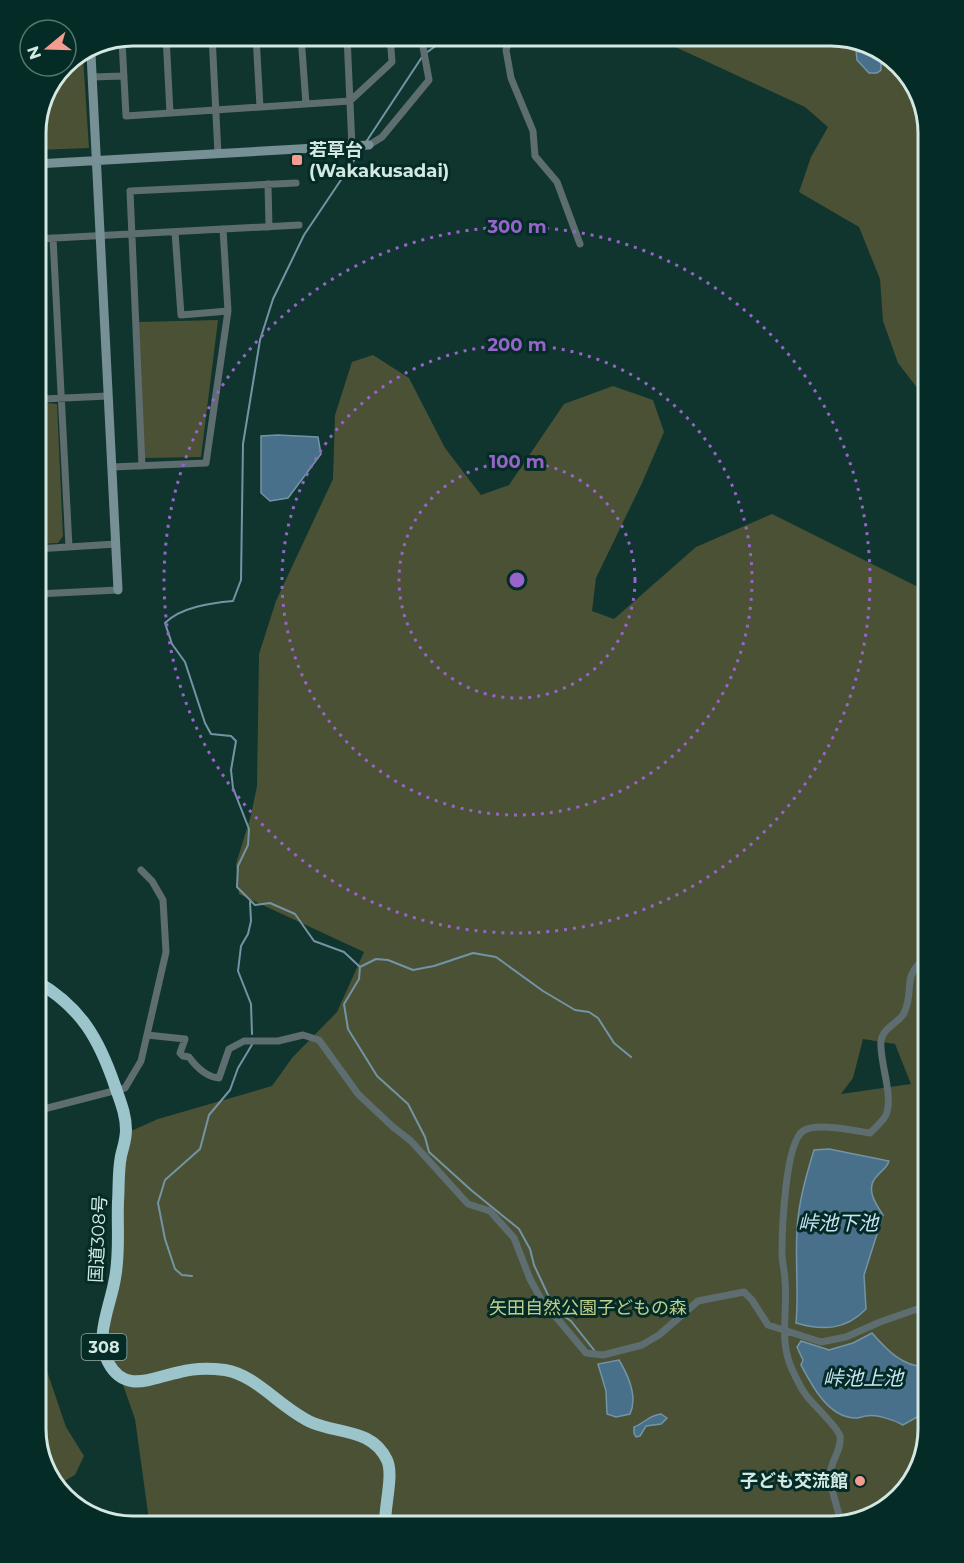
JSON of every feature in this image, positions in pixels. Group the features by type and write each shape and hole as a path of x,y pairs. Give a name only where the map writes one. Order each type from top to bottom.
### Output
{"highway":[{"name":"国道308号","path":"46,987 68,1003 90,1029 101,1048 125,1115 126,1132 120,1170 116,1276 109,1309 103,1323 104,1351 109,1364 120,1376 133,1382 150,1381 189,1370 212,1369 234,1372 251,1381 303,1418 366,1438 382,1451 389,1465 390,1479 385,1516"}],"street":[{"path":"167,46 170,113"},
{"path":"213,46 218,154"},
{"path":"257,46 260,107"},
{"path":"302,46 306,104"},
{"path":"347,46 352,147"},
{"path":"122,47 126,116 350,101 392,62 391,46"},
{"path":"47,163 369,145 382,137 429,80 424,46"},
{"path":"507,47 511,78 533,131 535,156 557,182 580,244"},
{"path":"47,593 118,590 91,57"},
{"path":"92,77 124,76"},
{"path":"142,466 130,191 296,183"},
{"path":"268,184 269,226"},
{"path":"47,238 299,225"},
{"path":"112,467 206,463 228,311 223,229"},
{"path":"176,232 181,315 228,311"},
{"path":"53,238 69,547"},
{"path":"47,399 108,396"},
{"path":"47,548 116,544"},
{"path":"46,1108 125,1088 141,1061 166,952 163,900 152,881 141,870"},
{"path":"840,1516 830,1476 840,1448 840,1435 805,1394 790,1365 783,1342 786,1281 782,1257 783,1216 790,1160 796,1138 804,1130 818,1127 870,1133 886,1115 886,1084 881,1041 885,1032 903,1014 908,997 910,974 917,967"},
{"path":"147,1035 185,1039 180,1053 189,1057 210,1078 219,1078 229,1049 244,1041 278,1041 303,1035 319,1040 358,1094 411,1141 468,1204 490,1211 514,1238 530,1279 541,1299 586,1353 603,1355 642,1345 659,1335 698,1301 744,1292 752,1299 768,1325 821,1342 846,1337 917,1309"}],"green space":[{"path":"675,47 847,48 879,61 903,85 909,95 917,122 917,388 898,363 883,321 880,279 859,227 799,192 811,157 828,127 805,107"},
{"path":"83,63 89,148 47,150 49,111 55,95 67,78 78,78 78,67"},
{"path":"218,320 201,457 144,458 138,322"},
{"name":"矢田自然公園子どもの森","path":"373,355 409,378 445,448 481,495 509,485 564,404 613,386 653,400 664,432 596,578 592,611 614,619 696,547 772,514 917,586 917,1441 911,1463 903,1478 888,1495 869,1508 842,1516 148,1516 135,1419 109,1345 113,1230 131,1131 158,1119 272,1086 292,1058 337,1012 364,952 239,894 236,864 257,786 259,654 276,601 333,479 335,415 352,362","holes":["863,1039 895,1044 911,1084 841,1094 853,1078"]},
{"path":"47,403 57,404 63,536 58,543 47,544"},
{"path":"46,1368 66,1427 84,1456 75,1475 64,1481 55,1468 48,1446"}],"water":[{"path":"856,50 881,63 881,70 877,73 869,73 857,60"},
{"path":"261,436 318,437 321,454 288,498 270,501 261,493"},
{"name":"峠池下池","path":"829,1149 889,1161 872,1185 872,1196 883,1215 864,1275 866,1309 842,1325 825,1328 796,1323 797,1243 801,1200 814,1150"},
{"name":"峠池上池","path":"872,1333 896,1357 917,1366 917,1417 903,1425 880,1417 847,1417 838,1413 823,1400 801,1365 803,1360 797,1347 801,1341 829,1350 853,1343"},
{"path":"619,1360 629,1379 633,1400 630,1414 616,1417 607,1414 606,1391 598,1364"},
{"path":"661,1414 667,1418 661,1424 646,1426 640,1436 636,1437 634,1427"}],"waterway":[{"path":"426,53 435,46"},
{"path":"366,142 422,57"},
{"path":"361,150 304,235 273,299 260,340 243,444 241,580 233,601 188,610 179,613 165,623 172,644 185,662 205,723 211,734 231,736 236,741 231,770 233,788 249,829 248,845 238,866 237,887 255,905 270,903 295,914 314,941 344,952 360,967 359,979 344,1004 348,1029 377,1076 408,1104 425,1137 429,1152 519,1229 530,1249 534,1265 555,1310 571,1321 594,1350"},
{"path":"250,902 251,921 248,934 241,946 238,971 251,1004 252,1034"},
{"path":"360,967 376,959 388,960 413,970 434,966 473,953 496,957 543,991 575,1010 589,1012 598,1018 614,1043 631,1057"},
{"path":"192,1276 182,1275 175,1269 165,1239 158,1203 165,1180 200,1149 209,1115 230,1090 238,1068 253,1043"}],"place":[{"name":"若草台 (Wakakusadai)","path":"297,160"},
{"name":"子ども交流館","path":"860,1481"}]}
